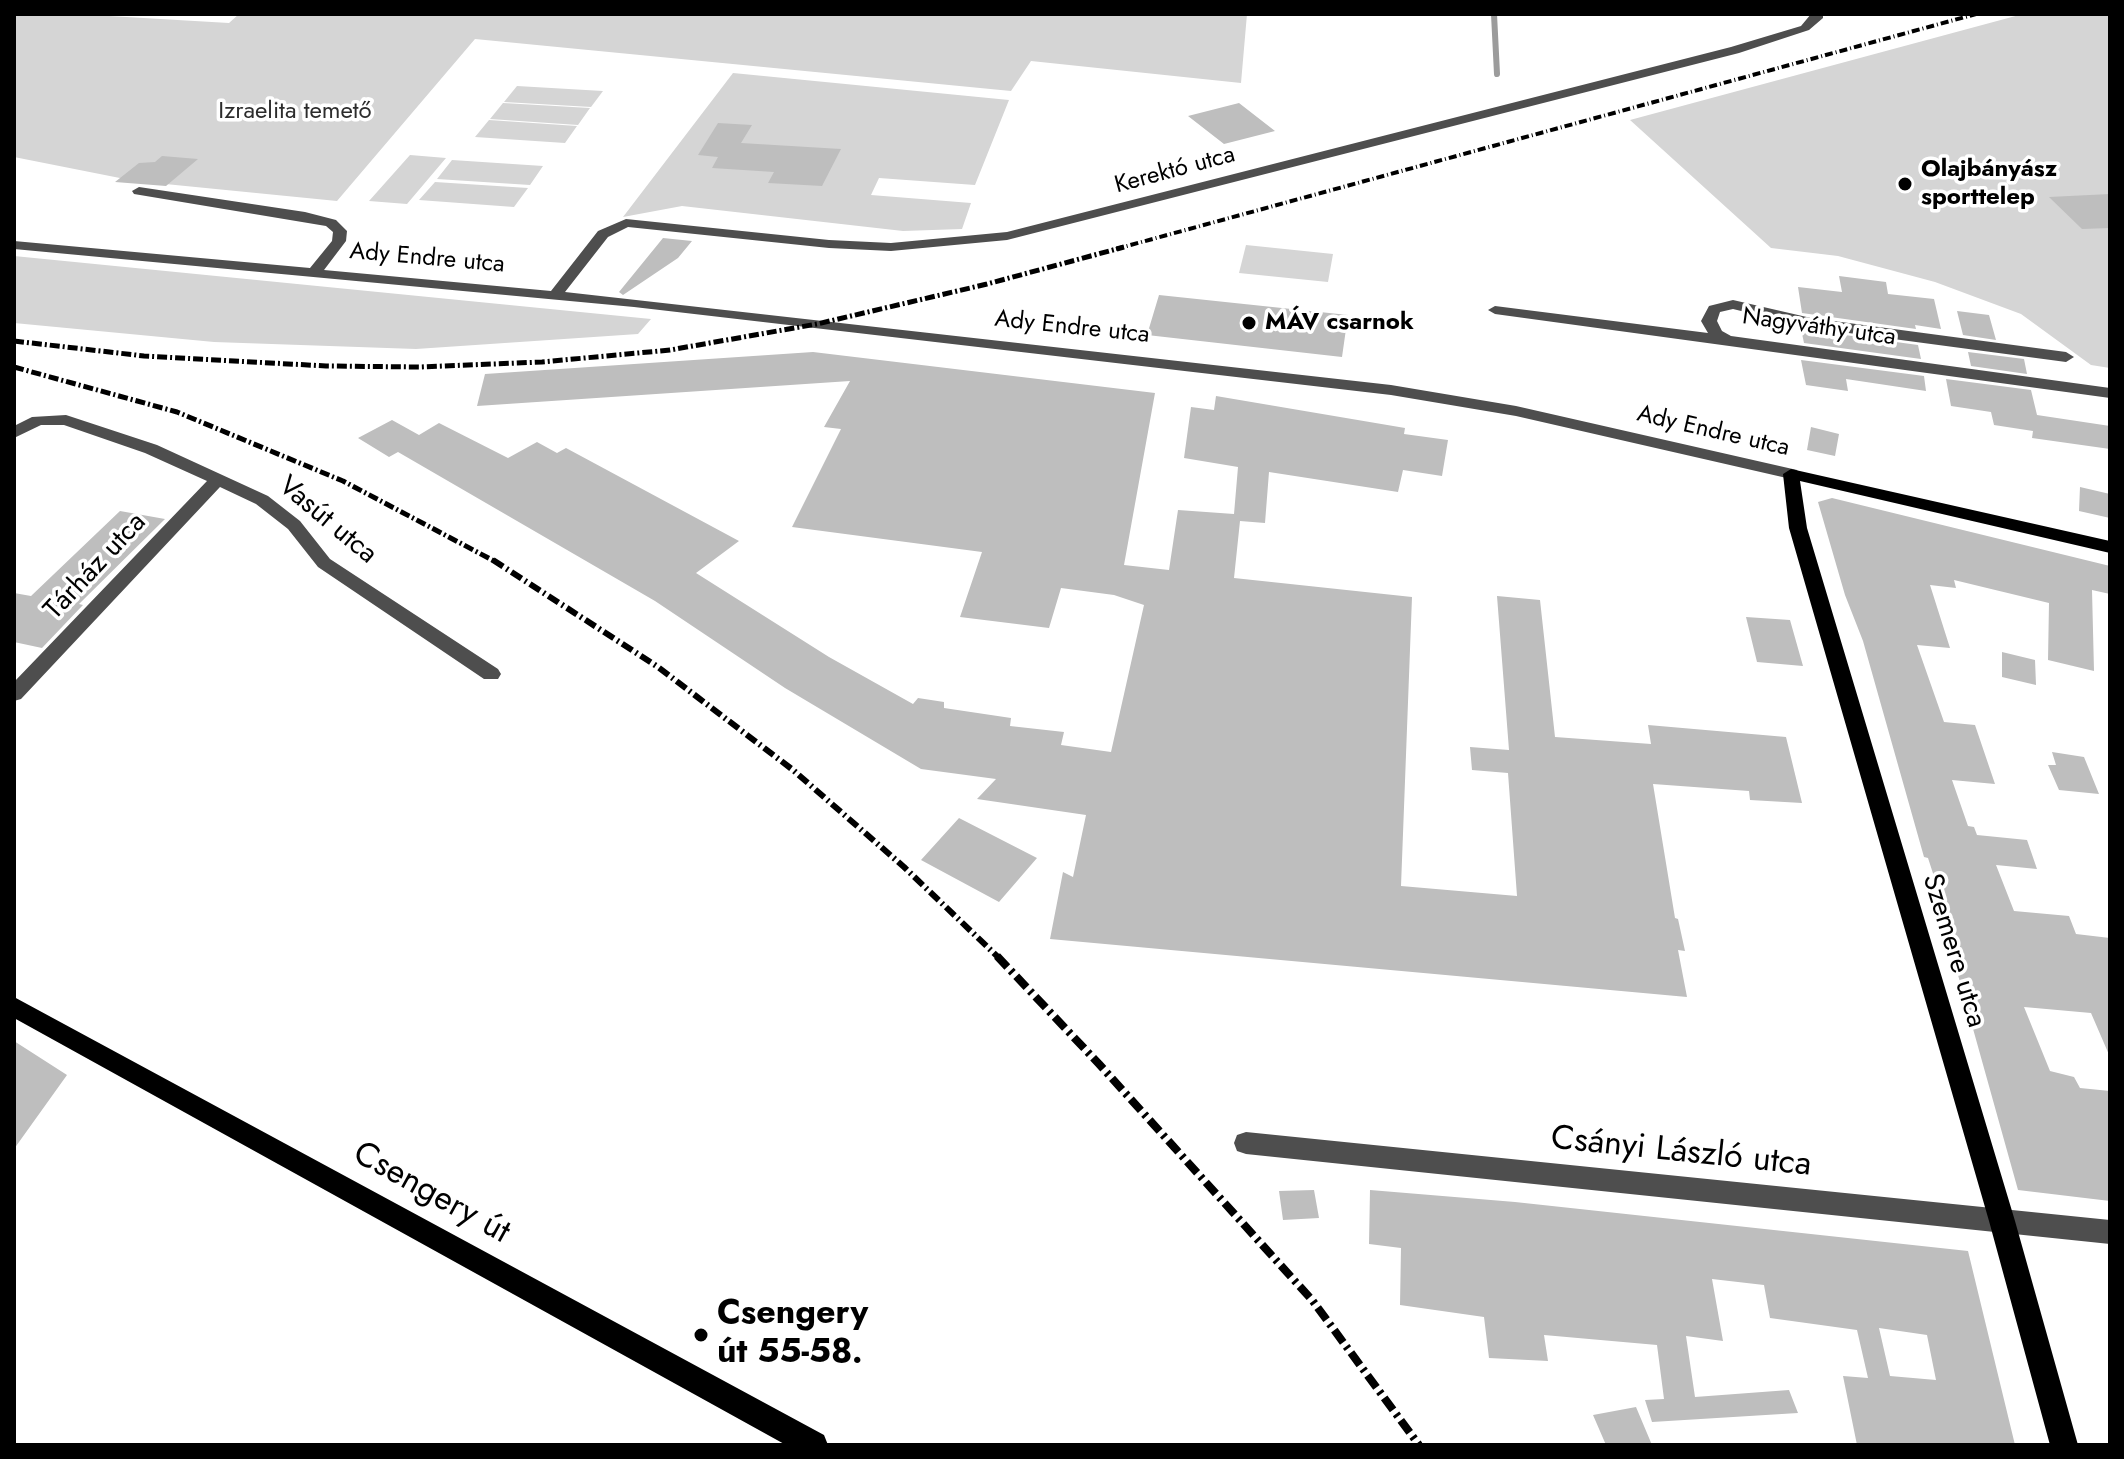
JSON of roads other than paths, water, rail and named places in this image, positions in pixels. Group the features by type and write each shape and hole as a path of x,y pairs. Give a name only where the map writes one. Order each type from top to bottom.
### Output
{"main road":[{"name":"Ady Endre utca","path":"1791,474 2110,547"},
{"name":"Szemere utca","path":"1791,474 1798,528 2002,1221 2064,1445"},
{"name":"Csengery út","path":"14,1007 814,1445"}],"street":[{"name":"Kerektó utca","path":"555,295 603,234 626,223 866,246 935,245 1007,236 1735,50 1805,28 1817,18 1817,14"},
{"path":"139,191 305,216 331,223 340,231 339,241 314,273"},
{"name":"Ady Endre utca","path":"14,245 555,295 1391,390 1516,411 1791,474"},
{"name":"Nagyváthy utca","path":"2066,357 1811,323 1733,304 1721,306 1710,314 1711,327 1726,340 2110,393"},
{"path":"1495,310 1726,340"},
{"name":"Vasút utca","path":"18,429 38,420 66,420 151,449 218,479 281,512 324,563 491,674"},
{"name":"Tárház utca","path":"14,694 218,479"},
{"name":"Csányi László utca","path":"1246,1143 2110,1232"}],"waterway":[{"path":"1494,14 1497,74"}],"railway":[{"path":"1116,249 1976,14"},
{"path":"14,341 144,356 326,366 419,367 542,362 670,350 817,324 987,284 1124,247"},
{"path":"14,367 177,412 343,481 496,562"},
{"path":"493,560 658,667 793,770 904,867 998,957"},
{"path":"998,957 1312,1300 1419,1445"}],"place":[{"name":"Olajbányász sporttelep","path":"1905,184"},
{"name":"MÁV csarnok","path":"1249,323"},
{"name":"Csengery út 55-58.","path":"701,1335"}],"park label":[{"name":"Izraelita temető","path":"295,112"}]}
